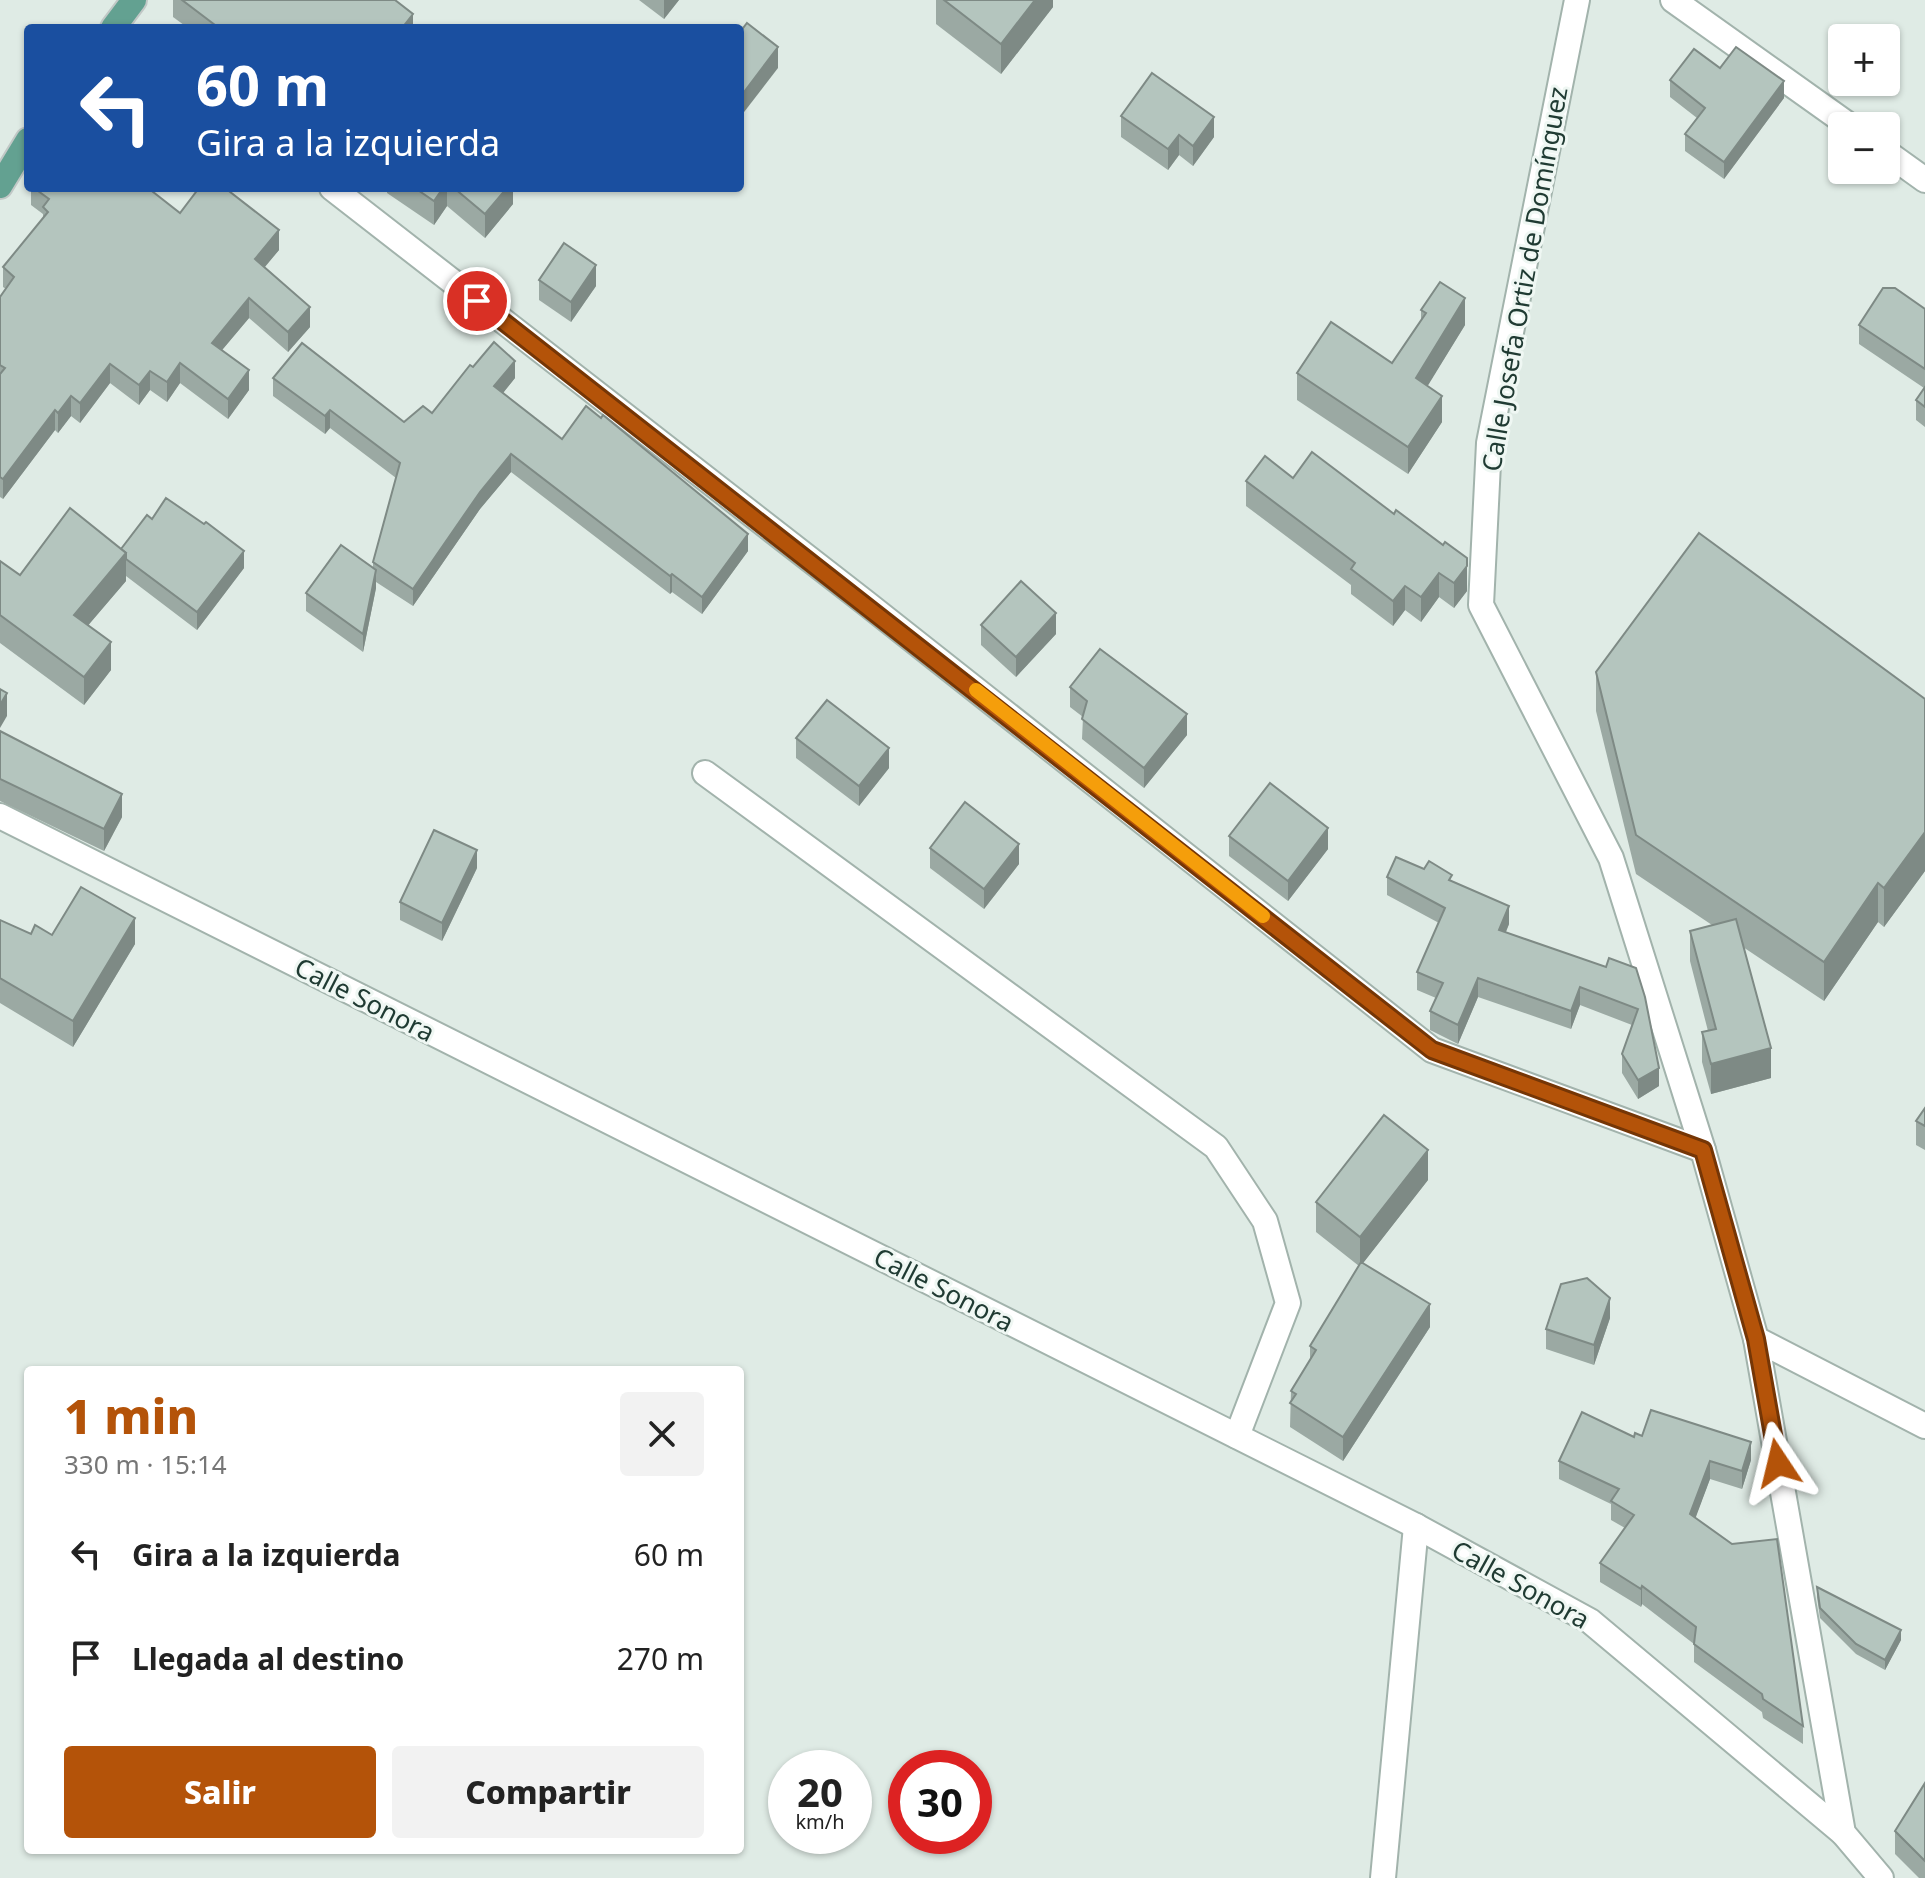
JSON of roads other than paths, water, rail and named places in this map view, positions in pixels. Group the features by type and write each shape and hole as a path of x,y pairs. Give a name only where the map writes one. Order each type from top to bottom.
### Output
{"main road":[{"path":"120,24 134,0"},
{"path":"0,186 24,147"}],"street":[{"name":"Calle Josefa Ortiz de Domínguez","path":"1577,0 1489,443 1481,605 1611,858 1703,1150 1756,1339 1843,1833"},
{"path":"1673,0 1830,112"},
{"path":"1900,162 1925,180"},
{"path":"337,192 1432,1050 1703,1150"},
{"path":"705,773 1216,1147 1265,1221 1288,1303 1237,1436"},
{"name":"Calle Sonora","path":"0,816 1416,1526 1590,1621 1843,1833"},
{"path":"1756,1339 1925,1426"},
{"path":"1383,1878 1416,1526"},
{"path":"1843,1833 1881,1878"}]}
